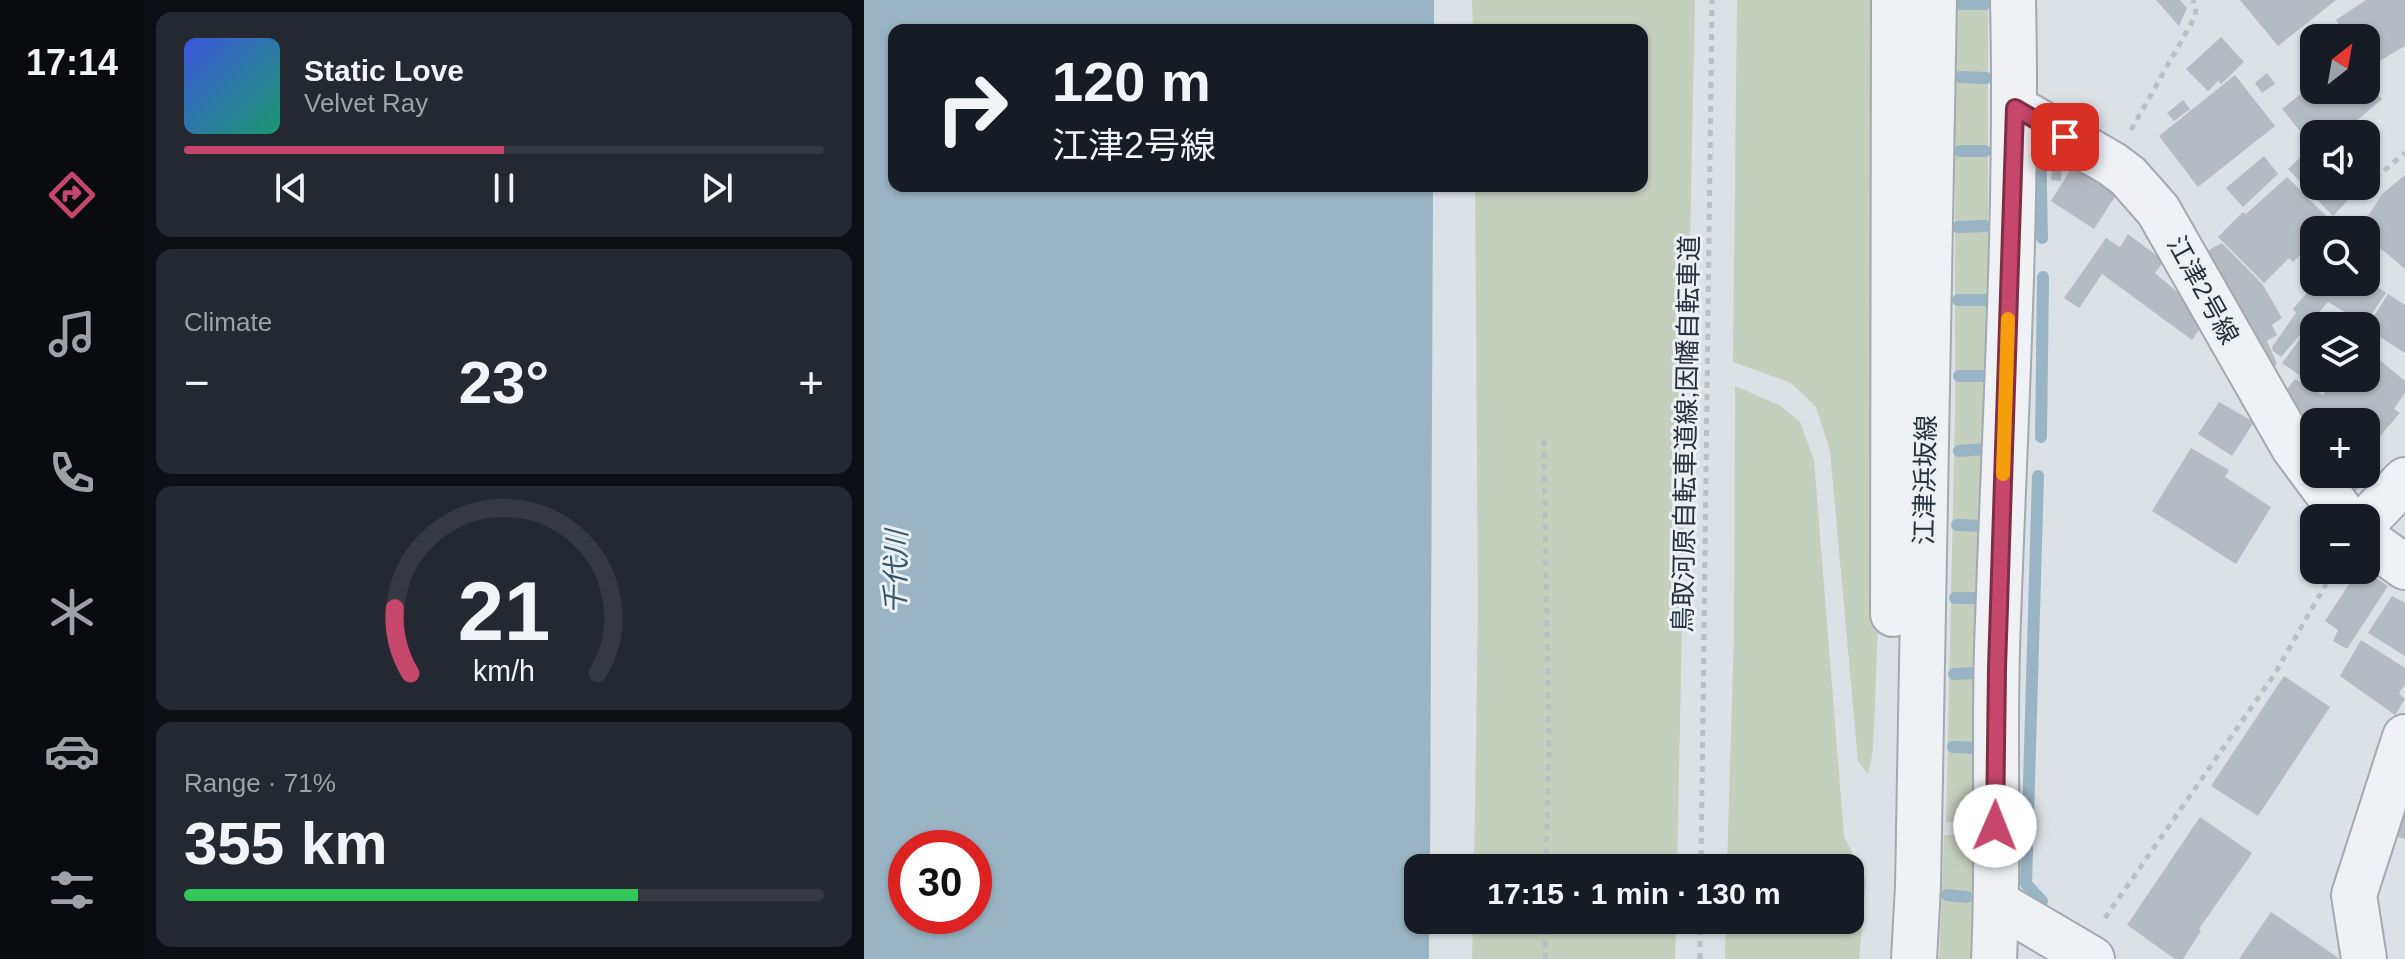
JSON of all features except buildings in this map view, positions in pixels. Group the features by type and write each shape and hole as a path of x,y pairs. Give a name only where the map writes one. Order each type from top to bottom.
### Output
{"street":[{"path":"1884,959 1893,763 1894,0"},
{"name":"江津浜坂線","path":"1914,959 1918,886 1934,0"},
{"path":"1994,959 1997,903 1997,668 2015,108 2013,0"},
{"name":"江津2号線","path":"2015,108 2112,164 2128,176 2158,210 2294,448 2336,504"},
{"path":"2380,506 2405,480"},
{"path":"2380,549 2405,567"},
{"path":"2364,959 2354,895 2405,737"},
{"path":"1997,903 2087,955"}],"path":[{"name":"鳥取河原自転車道線;因幡自転車道","path":"1701,854 1712,0"},
{"path":"2112,164 2191,24 2196,12 2193,0"},
{"path":"2380,173 2405,153"},
{"path":"1544,440 1549,749 1546,854"},
{"path":"2087,955 2274,675 2326,584"},
{"path":"1545,959 1546,934"},
{"path":"1700,934 1700,959"}],"green space":[{"path":"1472,0 1695,0 1677,854 1474,854 1478,608 1475,192 1648,192 1648,24 1473,24"},
{"path":"1737,0 1874,0 1880,575 1873,751 1868,774 1858,761 1830,451 1816,407 1791,383 1733,362"},
{"path":"1955,0 1988,0 1988,461 1977,824 1946,822 1955,413"},
{"path":"1735,386 1781,406 1800,422 1814,460 1844,836 1853,854 1727,854 1734,632"},
{"path":"1944,835 1975,835 1970,959 1939,959"},
{"path":"1473,934 1676,934 1675,959 1472,959"},
{"path":"1726,934 1861,934 1859,959 1725,959"}],"water":[{"name":"千代川","path":"864,0 1434,0 1434,24 888,24 888,192 1433,192 1430,854 1404,854 1404,934 1429,934 1429,959 864,959"}],"waterway":[{"path":"1960,4 1985,4"},
{"path":"1960,77 1986,78"},
{"path":"2040,139 2042,238"},
{"path":"1960,151 1985,151"},
{"path":"1958,227 1985,226"},
{"path":"2041,437 2043,277"},
{"path":"1958,300 1987,300"},
{"path":"1959,376 1985,376"},
{"path":"1959,451 1985,449"},
{"path":"2038,476 2026,884 2042,901"},
{"path":"1957,525 1982,526"},
{"path":"1955,598 1979,598"},
{"path":"1954,674 1977,673"},
{"path":"1953,747 1977,748"},
{"path":"1947,895 1967,897"}],"slow traffic":[{"path":"2003,474 2008,319"}],"route":[{"path":"1995,826 1997,668 2015,108 2065,137"}]}
